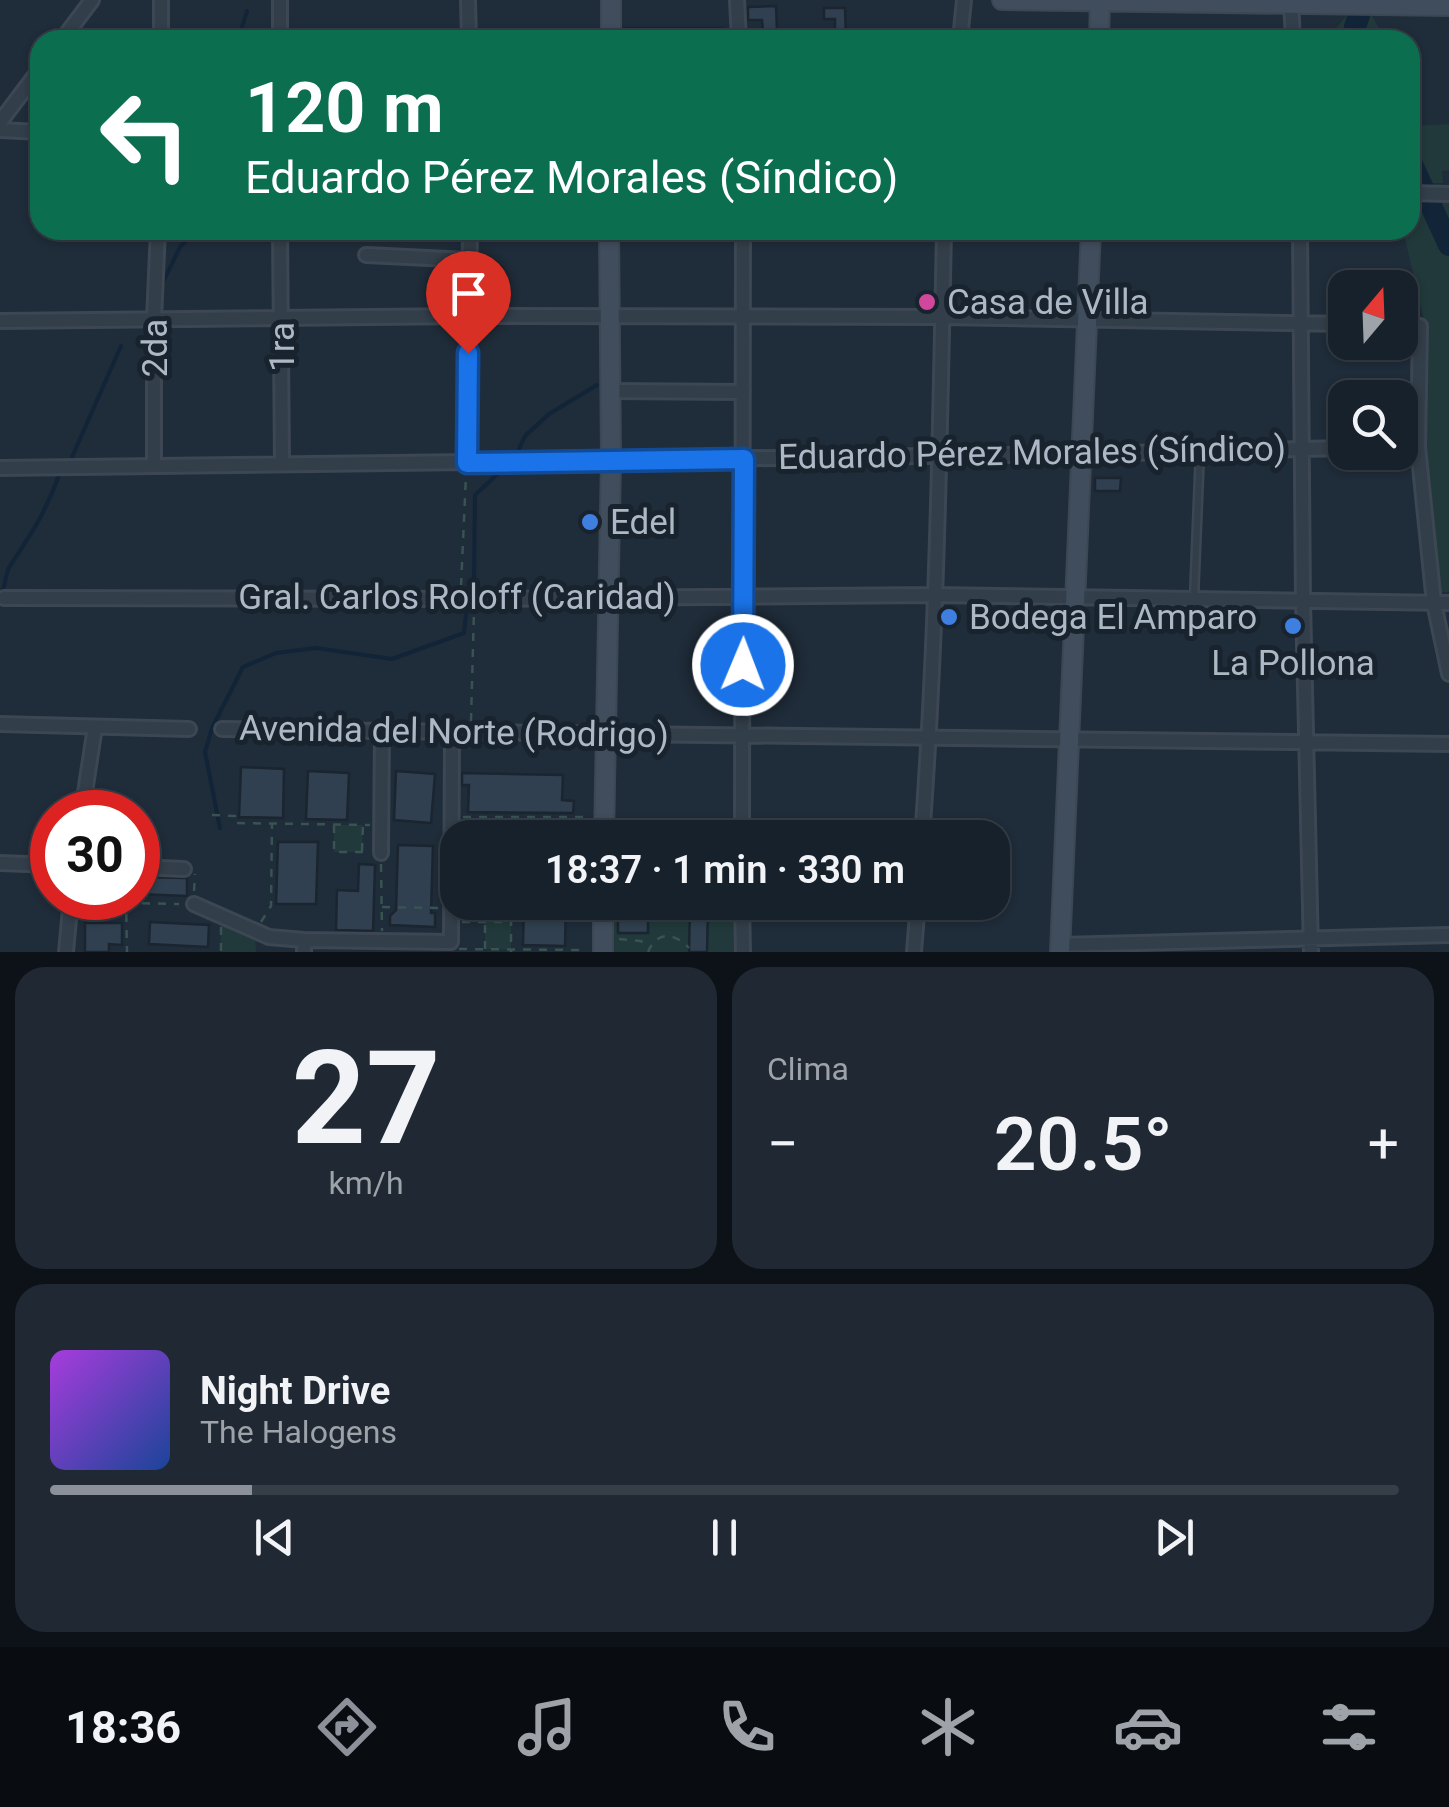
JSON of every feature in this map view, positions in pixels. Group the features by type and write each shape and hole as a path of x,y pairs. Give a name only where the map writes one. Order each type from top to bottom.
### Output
{"street":[{"path":"70,30 92,0"},
{"path":"161,0 162,30"},
{"path":"280,0 280,30"},
{"path":"468,0 468,30"},
{"path":"610,30 611,0"},
{"path":"738,0 738,30"},
{"path":"961,30 964,0"},
{"path":"1002,0 1449,2"},
{"path":"1099,30 1100,1"},
{"path":"1291,2 1292,30"},
{"path":"0,122 30,82"},
{"path":"0,130 30,132"},
{"path":"1420,193 1449,194"},
{"name":"2da","path":"154,466 158,240"},
{"name":"1ra","path":"280,240 282,464"},
{"path":"467,463 470,240"},
{"path":"604,820 611,460 609,240"},
{"path":"742,820 743,240"},
{"path":"923,820 940,455 944,240"},
{"path":"1091,240 1060,949 1311,936 1449,935"},
{"path":"1300,240 1302,601 1312,952"},
{"path":"366,255 469,260"},
{"path":"0,322 468,316 1328,323"},
{"path":"1418,326 1418,447 1449,674"},
{"path":"610,391 743,392"},
{"name":"Eduardo Pérez Morales (Síndico)","path":"0,468 1328,448"},
{"name":"Gral. Carlos Roloff (Caridad)","path":"4,598 474,599 744,594 1442,603"},
{"name":"Avenida del Norte (Rodrigo)","path":"0,724 190,729"},
{"path":"85,790 95,727"},
{"name":"Avenida del Norte (Rodrigo)","path":"222,730 1449,744"},
{"path":"381,853 382,732"},
{"path":"452,732 452,820"},
{"path":"0,863 30,864"},
{"path":"160,868 184,869"},
{"path":"194,904 269,937 304,946 450,942 451,920"},
{"path":"66,952 69,920"},
{"path":"603,920 603,947"},
{"path":"742,920 742,952"},
{"path":"914,952 917,920"}],"lane":[{"path":"1194,598 1200,450"}],"path":[{"path":"212,815 235,816 235,822 382,826"},
{"path":"452,817 604,816"},
{"path":"255,931 271,906 272,823"},
{"path":"334,824 334,852 381,853 382,941"},
{"path":"362,852 363,825"},
{"path":"160,902 194,904 194,869 184,869"},
{"path":"382,907 440,914"},
{"path":"221,916 221,952"},
{"path":"126,920 127,952"},
{"path":"476,920 511,922 511,951"},
{"path":"485,949 486,922"},
{"path":"643,933 641,941 648,951 657,939 670,936 689,948"},
{"path":"450,949 511,951 603,947 641,941"}],"green space":[{"path":"1348,14 1372,16 1380,30 1335,30"},
{"path":"1449,124 1449,170 1442,171 1443,183 1420,183 1420,125"},
{"path":"1420,203 1449,203 1449,592 1441,592 1425,450 1425,324 1418,294 1418,270 1412,270 1405,240 1420,240"},
{"path":"334,825 363,825 362,852 334,852"},
{"path":"611,920 734,920 734,952 611,952"},
{"path":"220,922 255,937 256,952 221,952"},
{"path":"485,922 511,922 511,950 485,949"}],"building":[{"path":"776,6 777,30 763,30 762,20 748,20 748,7"},
{"path":"824,8 845,8 846,30 835,30 835,19 824,19"},
{"path":"624,28 722,28 722,30"},
{"path":"1095,478 1121,478 1120,491 1095,491"},
{"path":"241,767 284,769 283,818 239,817"},
{"path":"308,771 349,773 347,820 306,819"},
{"path":"396,771 435,774 431,823 394,820"},
{"path":"462,773 563,775 562,800 574,801 573,813 468,812 469,785 462,785"},
{"path":"278,842 318,842 316,904 276,904"},
{"path":"398,845 433,846 431,913 435,913 435,927 390,925 390,916 396,910"},
{"path":"359,864 375,865 373,931 336,930 337,890 358,891"},
{"path":"160,877 187,878 187,896 160,895"},
{"path":"524,920 566,920 565,946 523,945"},
{"path":"618,920 648,920 648,933 618,933"},
{"path":"690,920 708,920 707,952 689,952"},
{"path":"150,922 209,925 208,947 149,944"},
{"path":"85,923 122,923 122,945 109,944 109,952 85,952"}],"waterway":[{"path":"1355,30 1364,0"},
{"path":"241,30 247,11"},
{"path":"1420,182 1449,245"},
{"path":"163,282 187,240"},
{"path":"72,457 121,346"},
{"path":"515,458 525,436 549,414 597,385"},
{"path":"474,579 475,495 505,467"},
{"path":"0,595 8,569 43,512 59,475"},
{"path":"220,828 205,752 212,728 243,667 276,653 316,648 392,659 464,633 467,606"}],"place":[{"name":"Casa de Villa","path":"927,302"},
{"name":"Edel","path":"590,522"},
{"name":"Bodega El Amparo","path":"949,617"},
{"name":"La Pollona","path":"1293,626"}],"route":[{"path":"468,353 467,463 744,459 743,665"}]}
